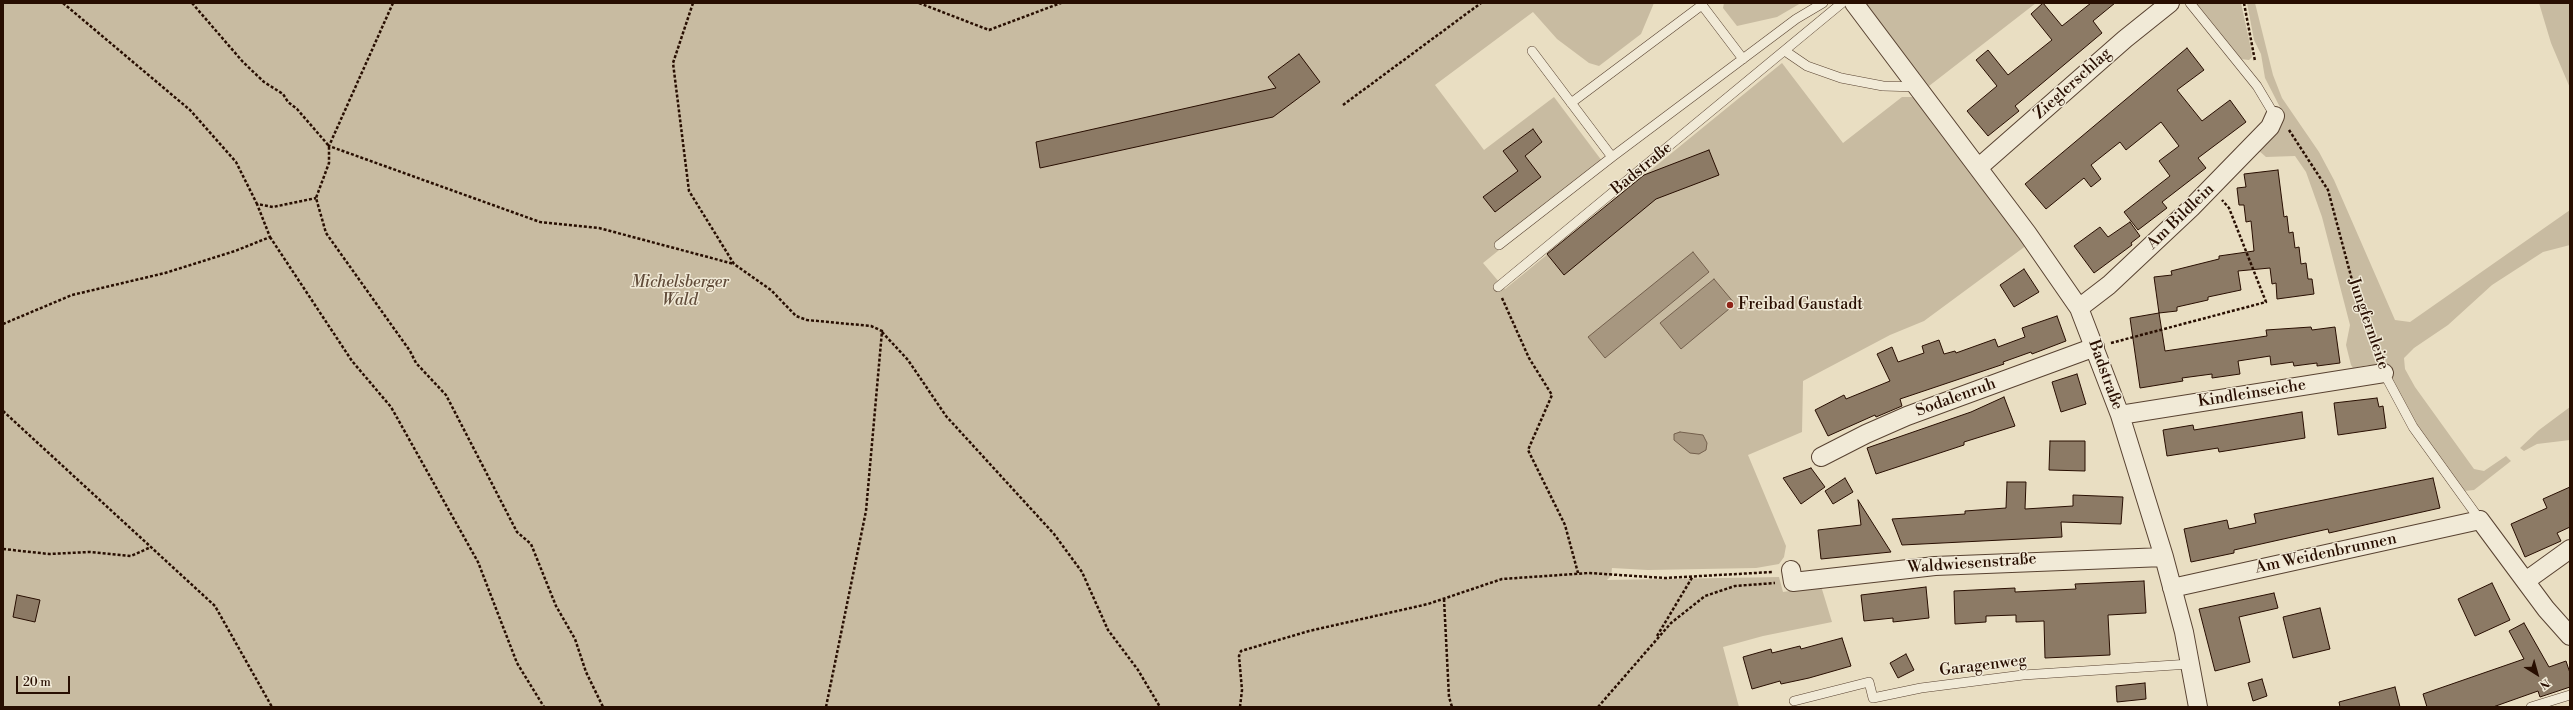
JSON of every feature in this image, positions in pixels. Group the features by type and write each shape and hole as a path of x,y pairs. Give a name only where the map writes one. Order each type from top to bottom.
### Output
{"street":[{"name":"Badstraße","path":"1854,3 2070,292 2079,308 2120,415 2164,557 2190,664 2198,707"},
{"name":"Zieglerschlag","path":"1978,168 2125,39 2170,3"},
{"name":"Am Bildlein","path":"2079,308 2109,285 2212,188 2270,127 2275,116"},
{"name":"Sodalenruh","path":"1821,458 1866,434 1907,416 2095,347"},
{"name":"Kindleinseiche","path":"2120,415 2384,373"},
{"name":"Jungfernleite","path":"2480,520 2527,580 2546,609 2570,636"},
{"name":"Am Weidenbrunnen","path":"2172,588 2480,520"},
{"path":"2527,580 2570,549"},
{"name":"Waldwiesenstraße","path":"1792,576 1935,566 2164,557"}],"lane":[{"path":"1499,245 1796,19 1822,3"},
{"name":"Badstraße","path":"1498,287 1842,3"},
{"path":"2190,3 2257,86 2275,116"},
{"path":"1571,103 1702,5 1743,59"},
{"path":"1532,51 1612,158"},
{"path":"1785,51 1807,66 1841,78 1883,86 1918,87"},
{"name":"Jungfernleite","path":"2384,373 2413,427 2480,520"},
{"name":"Garagenweg","path":"1794,701 1869,682 1873,698 1921,688 2023,675 2190,664"},
{"path":"2531,707 2570,695"}],"path":[{"path":"63,3 190,110 236,162 257,204 270,237 352,361 392,407 478,562 517,663 544,707"},
{"path":"192,3 243,62 264,82 283,94 288,102 297,109 329,146 540,222 599,228 734,264 771,290 801,319 855,323 871,326 882,331 908,360 946,416 1023,499 1077,565 1108,630 1138,670 1160,707"},
{"path":"393,3 329,146 329,163 316,198 326,233 410,351 416,363 446,395 517,532 531,544 556,606 575,639 586,672 603,707"},
{"path":"693,3 673,63 690,191 734,264"},
{"path":"919,3 990,30 1061,3"},
{"path":"1344,105 1481,3"},
{"path":"2244,3 2257,86"},
{"name":"Jungfernleite","path":"2275,116 2289,130 2328,190 2352,280 2374,332 2384,373"},
{"path":"2095,347 2266,302 2229,208 2212,188"},
{"path":"257,204 272,207 316,198"},
{"path":"3,324 72,295 165,273 235,251 270,237"},
{"path":"1498,287 1510,321 1529,358 1552,395 1528,450 1565,525 1578,573"},
{"path":"826,707 866,511 882,331"},
{"path":"3,411 215,606 272,707"},
{"path":"3,549 49,554 90,552 131,556 151,547"},
{"path":"1240,707 1242,690 1239,656 1241,651 1309,631 1428,604 1502,579 1578,573 1665,578 1693,575 1752,574 1792,576"},
{"path":"1653,642 1693,575"},
{"path":"1598,707 1671,623 1705,596 1735,586 1792,576"},
{"path":"1444,599 1449,697 1452,707"}],"green space":[{"name":"Michelsberger Wald","path":"3,3 1654,3 1641,34 1599,66 1589,63 1557,39 1533,12 1435,85 1484,150 1554,97 1605,165 1483,263 1505,289 1782,63 1843,143 1902,97 1918,97 2027,245 1924,321 1890,335 1803,381 1802,432 1748,455 1786,546 1784,557 1779,564 1756,568 1648,570 1612,568 1611,576 1607,580 1779,577 1783,592 1821,586 1832,622 1763,636 1723,647 1739,707 3,707"},
{"path":"1724,3 1801,3 1777,17 1737,26 1723,8"},
{"path":"1866,3 2036,3 1929,86"},
{"path":"2196,3 2241,3 2251,49 2252,57 2249,60 2241,59"},
{"path":"2247,3 2255,3 2273,75 2282,98 2319,152 2334,180 2395,320 2410,322 2570,210 2570,245 2543,252 2492,285 2448,325 2414,348 2404,358 2405,369 2415,387 2474,469 2484,471 2506,456 2511,461 2474,490 2464,491 2376,367 2368,365 2353,368 2351,365 2346,345 2350,325 2322,217 2306,172 2295,156 2266,157 2258,150 2278,121 2285,117 2265,78 2261,54 2254,40"},
{"path":"2539,3 2570,3 2570,88 2551,43"},
{"path":"2570,407 2570,440 2537,444 2524,451 2520,448 2539,430"}],"shaded area":[{"path":"1693,252 1709,272 1605,358 1588,337"},
{"path":"1714,279 1735,304 1681,349 1660,323"},
{"path":"1680,432 1703,435 1707,443 1706,450 1699,454 1690,453 1674,440 1674,434"}],"building":[{"path":"2043,3 2062,26 2091,3 2115,3 2093,21 2102,33 2015,106 2019,111 1988,136 1967,111 1997,86 1976,60 1988,50 2008,75 2052,40 2031,14"},
{"path":"2187,48 2204,70 2177,90 2202,121 2230,100 2246,122 2198,158 2206,168 2162,202 2167,208 2138,230 2124,212 2170,176 2159,161 2179,146 2161,122 2126,150 2120,142 2091,165 2101,179 2091,187 2084,178 2046,209 2025,184"},
{"path":"1299,54 1320,82 1273,117 1040,168 1036,142 1276,88 1268,77"},
{"path":"1533,129 1542,142 1525,156 1541,177 1495,212 1483,197 1518,171 1503,151"},
{"path":"1709,150 1719,175 1656,199 1564,275 1547,254 1644,175"},
{"path":"2278,170 2284,217 2287,216 2289,233 2293,232 2295,248 2299,247 2301,264 2306,263 2308,279 2312,279 2314,294 2277,299 2276,283 2272,284 2270,268 2238,271 2241,290 2208,297 2208,300 2177,307 2177,311 2159,313 2154,277 2172,275 2171,271 2219,259 2219,256 2254,251 2251,221 2246,222 2244,205 2239,205 2237,188 2246,187 2244,174"},
{"path":"2130,222 2140,236 2131,243 2132,245 2094,273 2074,246 2100,227 2108,237"},
{"path":"2024,269 2039,292 2014,307 2000,285"},
{"path":"2159,313 2165,351 2267,336 2266,330 2311,327 2312,330 2335,327 2340,363 2317,366 2317,363 2294,366 2293,362 2271,365 2270,356 2238,361 2240,374 2212,378 2212,374 2182,378 2183,381 2140,388 2130,318"},
{"path":"2057,316 2066,341 2032,354 2031,352 2003,362 2004,364 1900,399 1902,406 1876,417 1875,415 1828,436 1815,410 1844,395 1846,399 1890,381 1877,354 1892,347 1898,362 1924,353 1922,346 1939,340 1944,354 1955,351 1956,353 1995,339 1998,347 2025,337 2022,328"},
{"path":"2077,374 2086,404 2061,412 2052,382"},
{"path":"2004,397 2015,426 1964,442 1964,445 1876,474 1867,448 1971,412"},
{"path":"2377,398 2379,407 2383,406 2386,428 2338,435 2334,403"},
{"path":"2302,412 2305,438 2219,452 2218,448 2167,456 2163,430 2193,425 2194,430"},
{"path":"2050,441 2085,441 2085,471 2049,470"},
{"path":"1811,468 1825,487 1801,504 1783,478"},
{"path":"1845,478 1853,492 1833,504 1825,491"},
{"path":"2433,478 2440,508 2329,533 2328,529 2234,550 2234,553 2191,562 2184,529 2227,520 2229,529 2256,523 2254,514"},
{"path":"2007,482 2026,482 2025,509 2073,506 2073,495 2123,497 2121,524 2061,522 2062,537 1902,545 1892,519 1965,514 1965,511 2006,508"},
{"path":"2570,487 2570,527 2557,533 2561,541 2525,557 2511,524 2547,508 2543,499"},
{"path":"1858,500 1891,552 1821,559 1818,530 1861,525"},
{"path":"2144,581 2146,613 2108,615 2110,655 2045,658 2044,621 2016,622 2016,615 1986,616 1986,622 1955,624 1954,591 2015,588 2015,592 2076,589 2075,584"},
{"path":"2492,583 2510,620 2475,636 2458,599"},
{"path":"1926,587 1929,618 1893,622 1893,618 1864,621 1861,595"},
{"path":"2274,593 2278,608 2239,617 2250,662 2215,671 2199,609"},
{"path":"17,595 40,600 35,622 13,617"},
{"path":"2320,608 2330,649 2293,658 2283,617"},
{"path":"2524,623 2549,667 2566,661 2570,673 2570,687 2540,697 2538,691 2493,707 2427,707 2423,694 2524,659 2509,631"},
{"path":"1842,638 1851,666 1809,678 1781,684 1780,681 1752,689 1743,657 1771,649 1772,653 1800,646 1801,649"},
{"path":"1906,654 1914,670 1898,678 1890,663"},
{"path":"2262,679 2267,696 2253,701 2248,683"},
{"path":"2145,683 2146,699 2117,702 2116,686"},
{"path":"2395,687 2400,707 2340,707 2339,702"}],"place":[{"name":"Freibad Gaustadt","path":"1730,305"}]}
